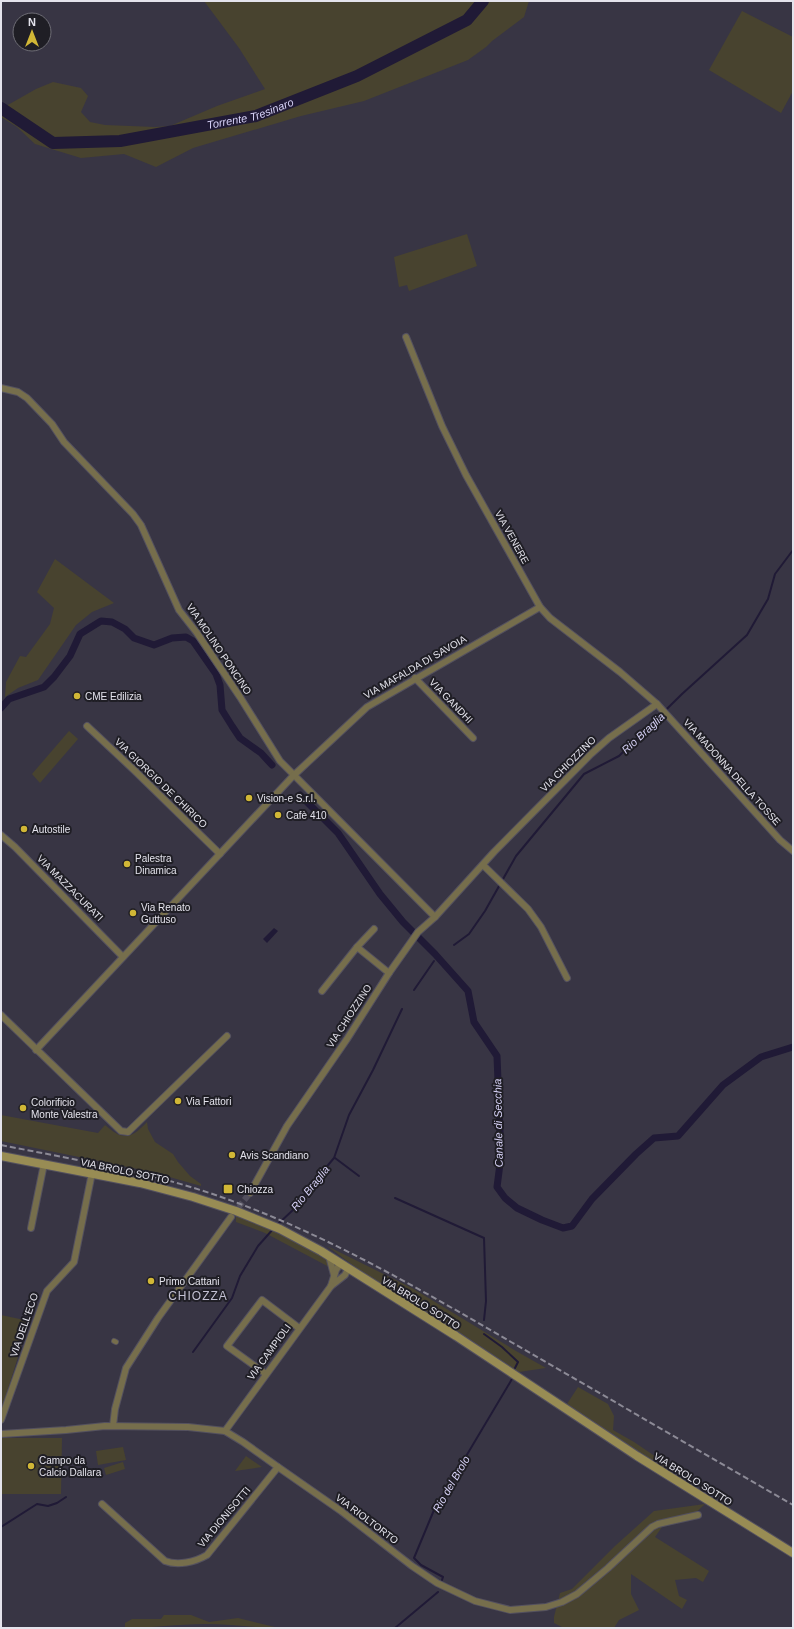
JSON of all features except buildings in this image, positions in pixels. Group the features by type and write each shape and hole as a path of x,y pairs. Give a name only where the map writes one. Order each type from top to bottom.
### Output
{"main road":[{"name":"VIA BROLO SOTTO","path":"1,1156 92,1173 193,1197 236,1211 280,1229 328,1256 456,1336 637,1456 793,1553"}],"street":[{"name":"VIA VENERE","path":"406,337 442,426 466,475 540,607 550,618 620,672 659,706"},
{"name":"VIA MOLINO PONCINO","path":"1,388 18,392 27,398 52,424 64,442 137,520 141,525 179,610 197,633 240,697 280,761 293,776 435,917"},
{"name":"VIA MAFALDA DI SAVOIA","path":"293,776 367,707 540,607"},
{"name":"VIA GANDHI","path":"415,678 473,738"},
{"name":"VIA MADONNA DELLA TOSSE","path":"659,706 780,840 793,851"},
{"name":"VIA CHIOZZINO","path":"250,1193 287,1126 418,932 435,917 483,865 609,738 659,706"},
{"name":"VIA GIORGIO DE CHIRICO","path":"87,726 220,854"},
{"path":"36,1050 293,776"},
{"name":"VIA MAZZACURATI","path":"1,835 15,847 123,956"},
{"path":"483,865 528,909 541,927 567,978"},
{"path":"322,991 357,947 374,929"},
{"path":"357,947 389,973"},
{"path":"1,1015 121,1131 124,1132 128,1132 227,1036"},
{"path":"31,1228 44,1164"},
{"name":"VIA DELL'ECO","path":"1,1420 47,1291 74,1262 92,1173"},
{"path":"113,1426 115,1409 126,1368 158,1318 231,1217"},
{"path":"328,1256 334,1275"},
{"name":"VIA CAMPIOLI","path":"331,1286 334,1275 340,1264"},
{"name":"VIA CAMPIOLI","path":"225,1431 299,1328 331,1286 345,1275 348,1269"},
{"name":"VIA CAMPIOLI","path":"338,1281 350,1277 360,1276"},
{"path":"266,1374 228,1346 262,1300 299,1328"},
{"name":"VIA RIOLTORTO","path":"1,1434 113,1426 188,1427 225,1431 243,1442 341,1512 437,1583 475,1601 510,1610 546,1607 562,1602 577,1594 608,1568 652,1527 658,1524 698,1514"},
{"name":"VIA DIONISOTTI","path":"102,1504 165,1561 172,1564 184,1563 197,1560 207,1555 278,1467"}],"shaded area":[{"path":"204,1 529,1 524,17 468,60 364,101 301,116 193,148 156,167 124,154 81,158 35,144 17,127 1,117 1,102 6,106 36,89 53,82 81,88 88,96 81,112 90,122 105,125 155,127 170,126 217,106 265,89 239,48"},
{"path":"742,11 793,37 793,91 781,113 709,70"},
{"path":"467,234 477,266 409,291 407,285 399,287 394,257"},
{"path":"55,559 114,603 92,612 76,625 38,680 18,688 5,697 6,682 20,656 26,657 50,624 54,608 37,592"},
{"path":"69,731 78,739 40,783 32,774"},
{"path":"274,928 278,931 267,943 263,939"},
{"path":"1,1115 98,1133 105,1125 122,1136 131,1135 147,1122 148,1129 155,1142 173,1154 190,1176 201,1184 201,1186 152,1172 1,1141"},
{"path":"236,1215 278,1230 328,1260 331,1268 265,1233 236,1222"},
{"path":"327,1246 412,1288 546,1368 519,1372 462,1334 366,1275"},
{"path":"1,1315 29,1321 1,1412"},
{"path":"578,1387 608,1404 614,1416 613,1430 665,1463 667,1470 567,1404"},
{"name":"Campo da Calcio Dallara","path":"1,1438 62,1438 61,1494 1,1494"},
{"path":"123,1447 126,1460 98,1465 96,1451"},
{"path":"246,1456 262,1467 235,1471"},
{"path":"123,1462 125,1469 106,1475 104,1468"},
{"path":"705,1504 687,1521 662,1527 655,1537 709,1571 703,1582 696,1578 675,1580 679,1596 687,1600 682,1609 631,1574 631,1594 639,1610 619,1620 614,1628 564,1628 554,1623 560,1593 572,1589 615,1546 654,1511"},
{"path":"164,1615 191,1615 209,1622 238,1618 279,1628 205,1624 125,1628 125,1623 132,1619 161,1619"}],"waterway":[{"name":"Torrente Tresinaro","path":"1,108 53,143 120,141 256,116 357,76 467,20 483,1"},
{"name":"Rio Braglia","path":"454,945 469,934 485,911 516,856 584,774 619,756 682,694 747,635 768,599 775,574 793,550"},
{"name":"Canale di Secchia","path":"1,708 9,699 44,687 54,677 70,656 80,634 101,621 112,622 125,629 134,638 154,645 172,638 186,637 193,641 216,674 220,685 222,710 240,738 261,753 272,765"},
{"name":"Canale di Secchia","path":"300,795 338,833 380,894 403,922 435,954 468,991 474,1022 497,1056 501,1156 497,1187 505,1198 517,1208 563,1228 572,1226 592,1199 636,1154 654,1138 678,1136 723,1085 761,1057 793,1047"},
{"name":"Rio Braglia","path":"414,990 434,961"},
{"name":"Rio Braglia","path":"277,1225 294,1209 312,1184 334,1158 349,1115 373,1070 402,1009"},
{"name":"Rio del Brolo","path":"335,1158 359,1176"},
{"name":"Rio del Brolo","path":"395,1198 484,1238 486,1301 484,1320"},
{"name":"Rio Braglia","path":"193,1352 232,1298 240,1276 258,1246 274,1228"},
{"name":"Rio del Brolo","path":"484,1334 502,1347 518,1362 515,1368"},
{"name":"Rio del Brolo","path":"442,1580 443,1577 421,1565 414,1558 434,1510 512,1379"},
{"name":"Rio Braglia","path":"1,1527 37,1504 48,1506 57,1503 66,1497"},
{"name":"Rio del Brolo","path":"395,1628 438,1592"}],"tunnel":[{"path":"233,1214 250,1193"}],"railway":[{"path":"1,1145 114,1167 169,1181 224,1198 262,1212 298,1228 335,1245 406,1282 793,1505"}],"place":[{"name":"CME Edilizia","path":"77,696"},
{"name":"Vision-e S.r.l.","path":"249,798"},
{"name":"Cafè 410","path":"278,815"},
{"name":"Autostile","path":"24,829"},
{"name":"Palestra Dinamica","path":"127,864"},
{"name":"Via Renato Guttuso","path":"133,913"},
{"name":"Via Fattori","path":"178,1101"},
{"name":"Colorificio Monte Valestra","path":"23,1108"},
{"name":"Avis Scandiano","path":"232,1155"},
{"name":"Chiozza","path":"228,1189"},
{"name":"Primo Cattani","path":"151,1281"},
{"name":"Campo da Calcio Dallara","path":"31,1466"}],"district":[{"name":"CHIOZZA","path":"198,1296"}]}
